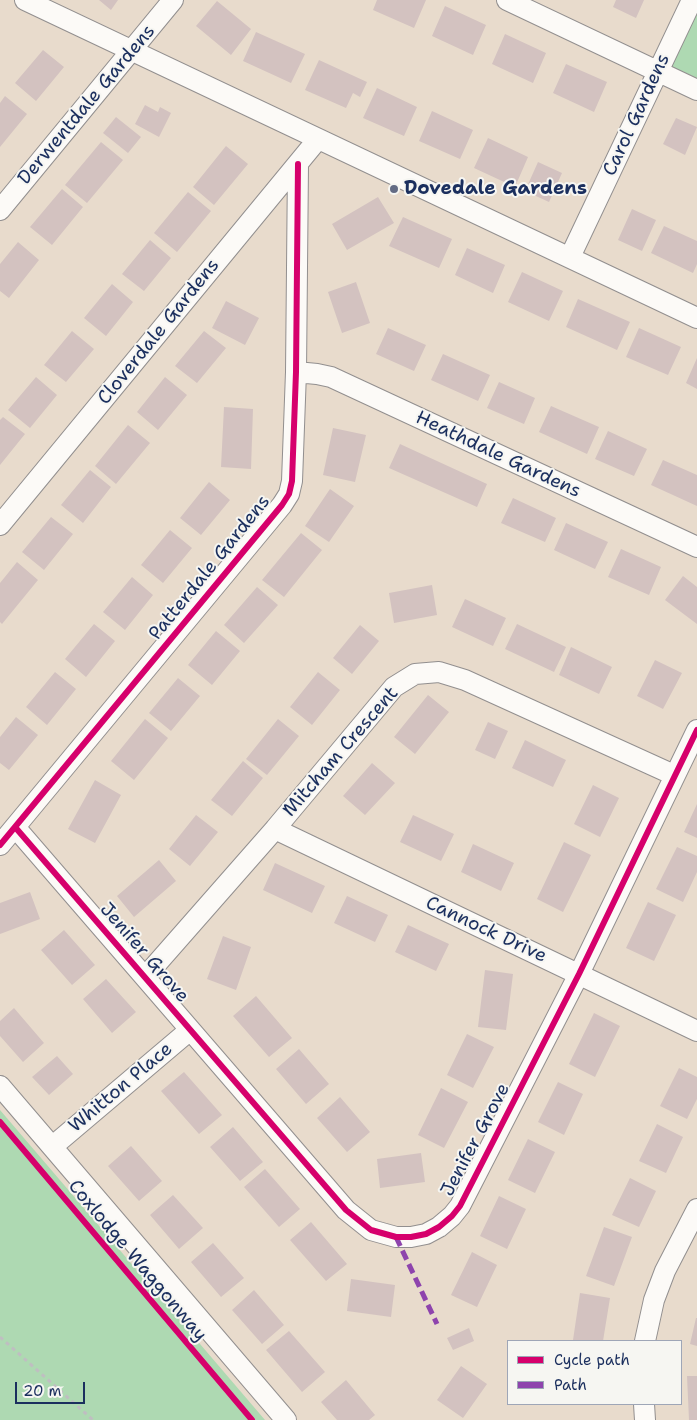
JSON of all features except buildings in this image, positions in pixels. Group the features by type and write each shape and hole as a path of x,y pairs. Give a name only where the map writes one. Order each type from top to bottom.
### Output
{"street":[{"path":"25,0 697,318"},
{"name":"Derwentdale Gardens","path":"0,210 173,0"},
{"path":"507,0 697,90"},
{"name":"Carol Gardens","path":"570,257 692,0"},
{"name":"Cloverdale Gardens","path":"0,525 318,139"},
{"name":"Patterdale Gardens","path":"0,845 282,505 289,494 292,482 296,372 298,164"},
{"name":"Heathdale Gardens","path":"296,372 332,377 697,548"},
{"name":"Mitcham Crescent","path":"145,977 275,830 394,687 415,674 439,672 465,680 674,775"},
{"name":"Jenifer Grove","path":"15,827 346,1210 371,1230 396,1237 411,1237 426,1234 439,1226 452,1216 460,1206 579,974 697,730"},
{"name":"Cannock Drive","path":"275,830 697,1031"},
{"name":"Whitton Place","path":"53,1146 190,1030"},
{"path":"0,1086 286,1420"},
{"path":"644,1340 654,1300 665,1271 697,1209"},
{"path":"644,1405 645,1420"}],"path":[{"path":"0,1337 93,1420"}],"green space":[{"path":"697,10 697,78 670,66"},
{"path":"0,1110 265,1420 0,1420"}],"marked path":[{"path":"396,1237 437,1324"}],"cycle path":[{"path":"0,845 282,505 289,494 292,481 296,372 298,164"},
{"path":"15,827 346,1210 371,1230 396,1237 411,1237 426,1234 439,1227 460,1206 579,974 697,730"},
{"name":"Coxlodge Waggonway","path":"0,1122 252,1420"}],"place":[{"name":"Dovedale Gardens","path":"394,189"}]}
